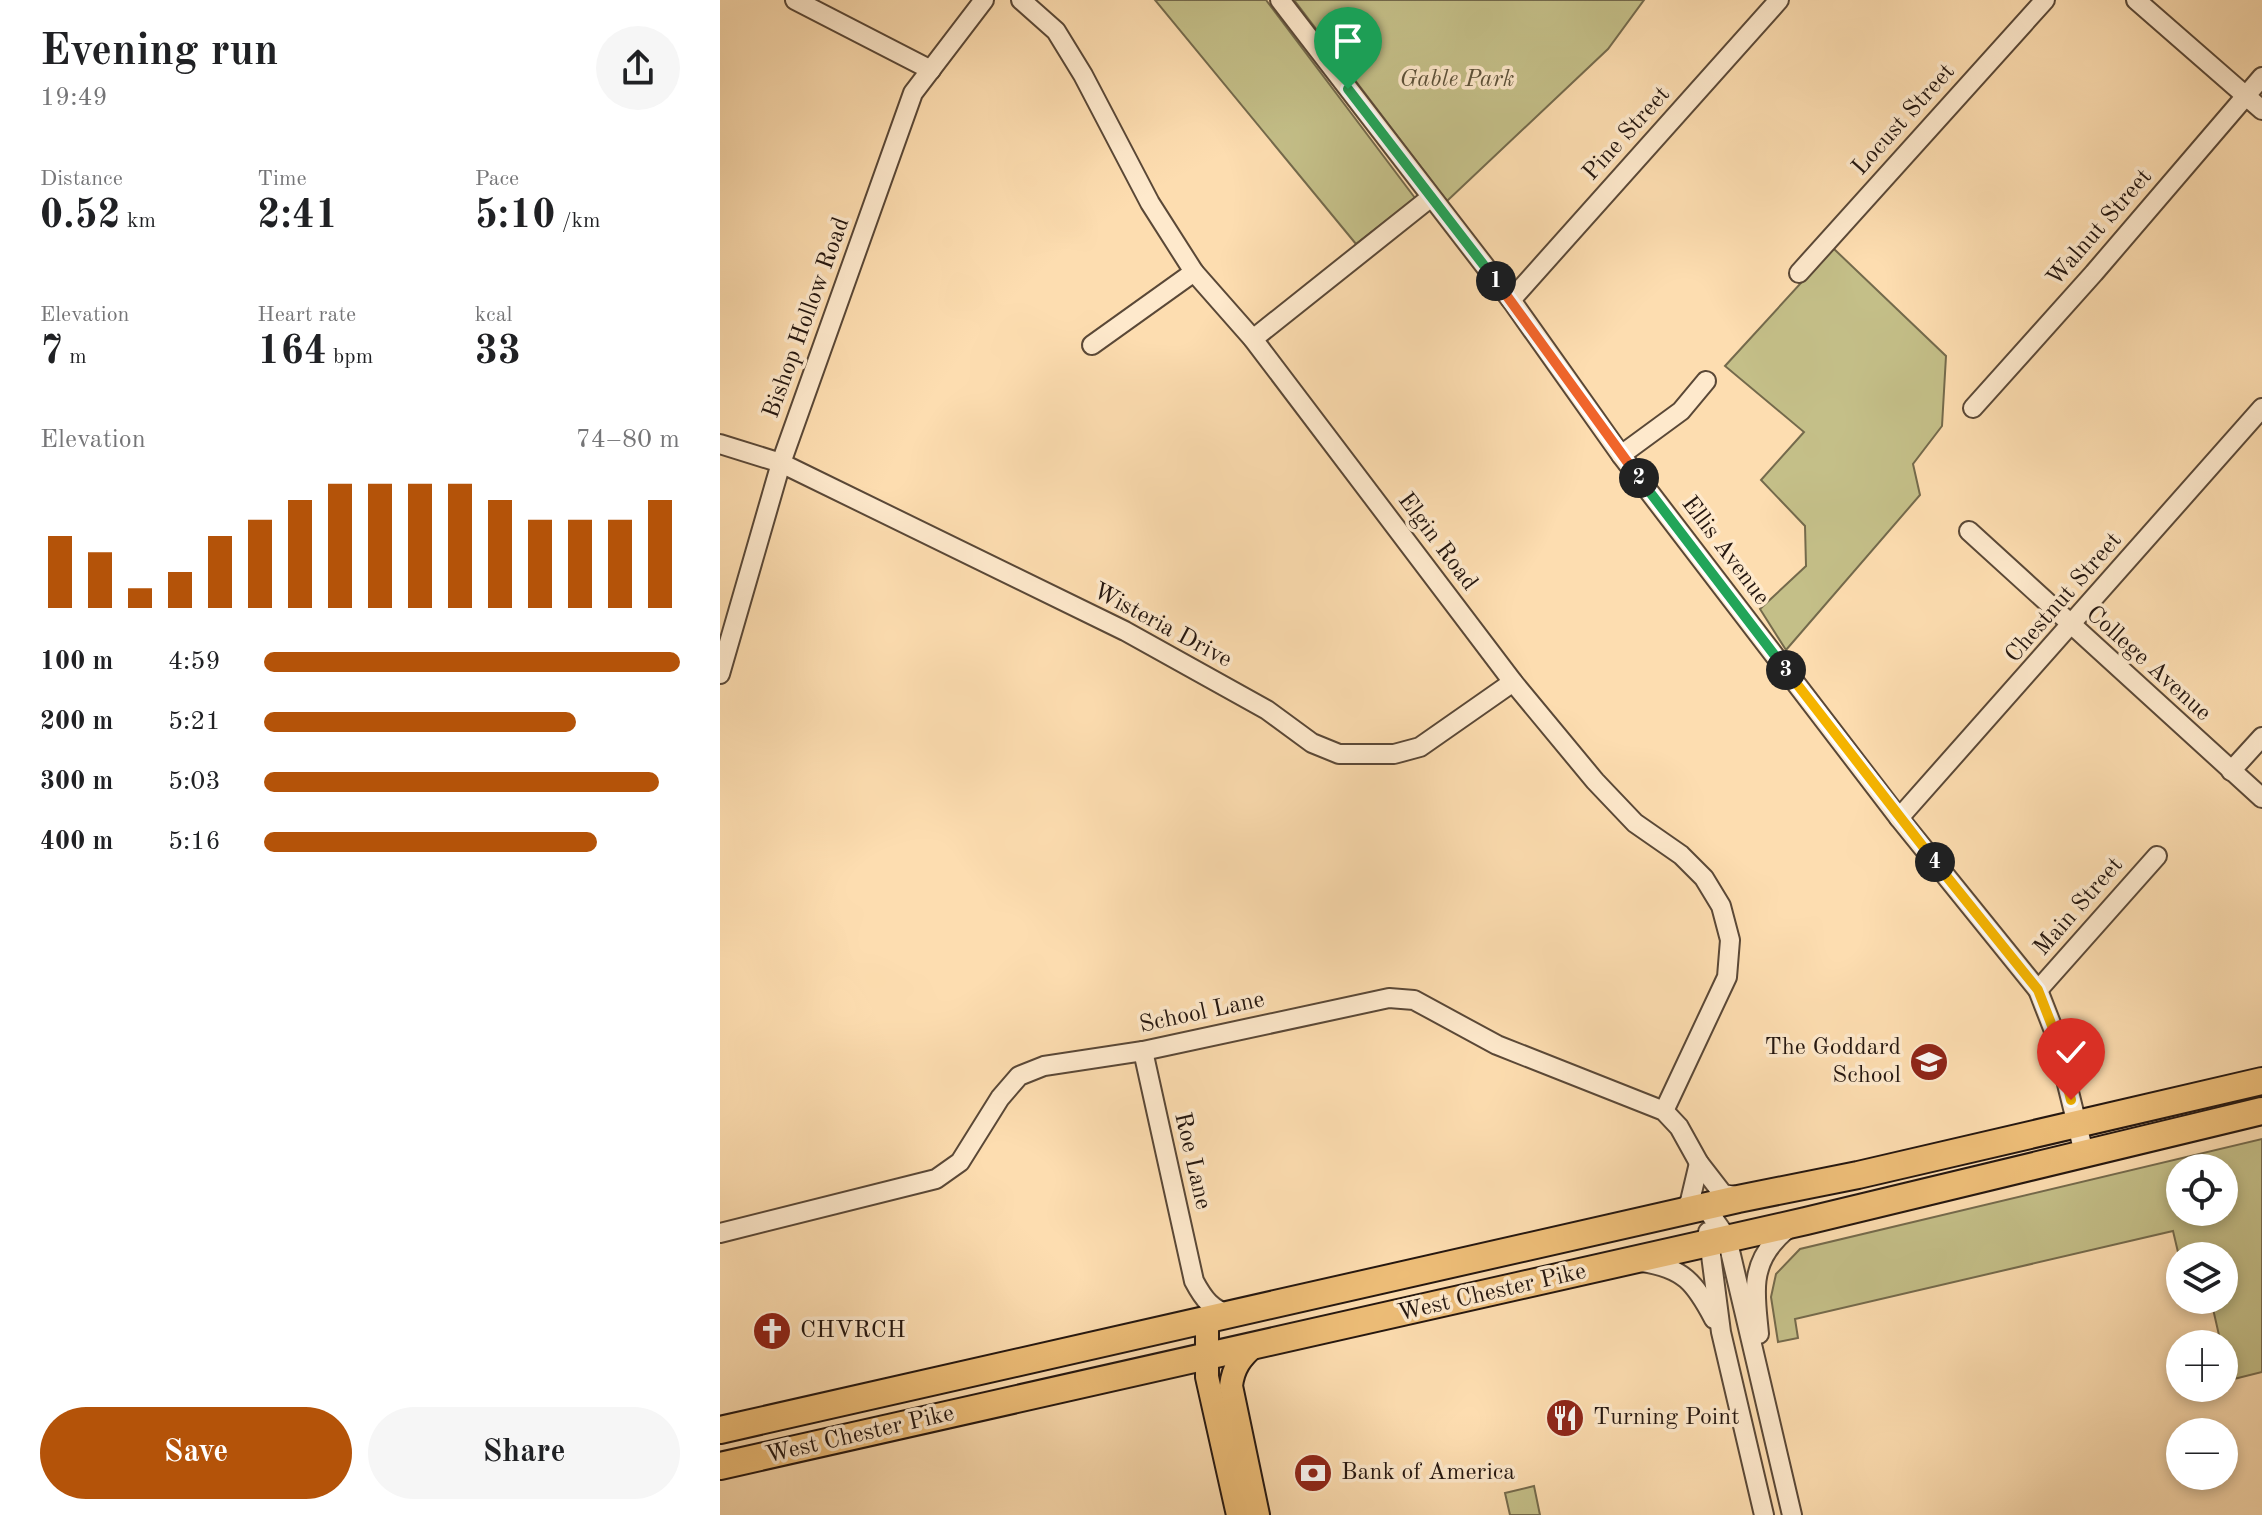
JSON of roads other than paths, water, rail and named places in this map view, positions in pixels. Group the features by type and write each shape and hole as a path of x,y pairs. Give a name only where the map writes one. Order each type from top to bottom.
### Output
{"highway":[{"name":"West Chester Pike","path":"720,1430 2262,1081"},
{"name":"West Chester Pike","path":"720,1466 1611,1266 2262,1111"}],"main road":[{"path":"1207,1321 1207,1377 1238,1515"},
{"path":"1254,1346 1241,1357 1233,1372 1231,1386 1258,1515"}],"street":[{"path":"795,0 931,70"},
{"name":"Bishop Hollow Road","path":"720,674 781,463 913,93 984,0"},
{"name":"Elgin Road","path":"1021,0 1056,31 1083,75 1150,203 1194,272 1253,339 1513,682 1595,781 1635,823 1681,855 1704,878 1721,906 1730,940 1727,977 1664,1111"},
{"name":"Ellis Avenue","path":"1280,0 1511,300 1621,455 1899,818 2038,990 2054,1031 2084,1153"},
{"name":"Pine Street","path":"1511,300 1779,0"},
{"name":"Locust Street","path":"1799,273 2045,0"},
{"path":"2136,0 2262,110"},
{"name":"Walnut Street","path":"1973,408 2262,77"},
{"path":"1253,339 1430,198"},
{"path":"1092,345 1194,272"},
{"path":"1621,455 1681,411 1706,381"},
{"name":"Chestnut Street","path":"1899,818 2262,408"},
{"name":"Wisteria Drive","path":"720,444 781,463 1125,631 1267,710 1312,743 1339,754 1394,754 1420,747 1513,682"},
{"name":"College Avenue","path":"1969,531 2262,798"},
{"path":"2231,771 2262,737"},
{"name":"Main Street","path":"2038,990 2157,856"},
{"name":"School Lane","path":"720,1233 936,1179 960,1162 1000,1098 1019,1076 1044,1066 1143,1051 1389,998 1414,1000 1497,1045 1664,1111 1689,1142 1699,1163 1723,1194 1744,1198"},
{"name":"Roe Lane","path":"1143,1051 1194,1281 1206,1302 1233,1315"},
{"path":"1699,1163 1690,1201 1694,1211 1718,1240 1764,1396 1792,1515"},
{"path":"1764,1396 1755,1287 1757,1271 1764,1255 1779,1236 1806,1221"},
{"path":"1718,1240 1721,1332 1764,1515"},
{"path":"1611,1266 1642,1262 1679,1272 1696,1287 1721,1332"},
{"path":"1173,1328 1190,1305 1194,1281"}],"place":[{"name":"The Goddard School","path":"1929,1062"},
{"name":"CHVRCH","path":"772,1331"},
{"name":"Turning Point","path":"1565,1418"},
{"name":"Bank of America","path":"1313,1473"}],"park label":[{"name":"Gable Park","path":"1457,80"}]}
